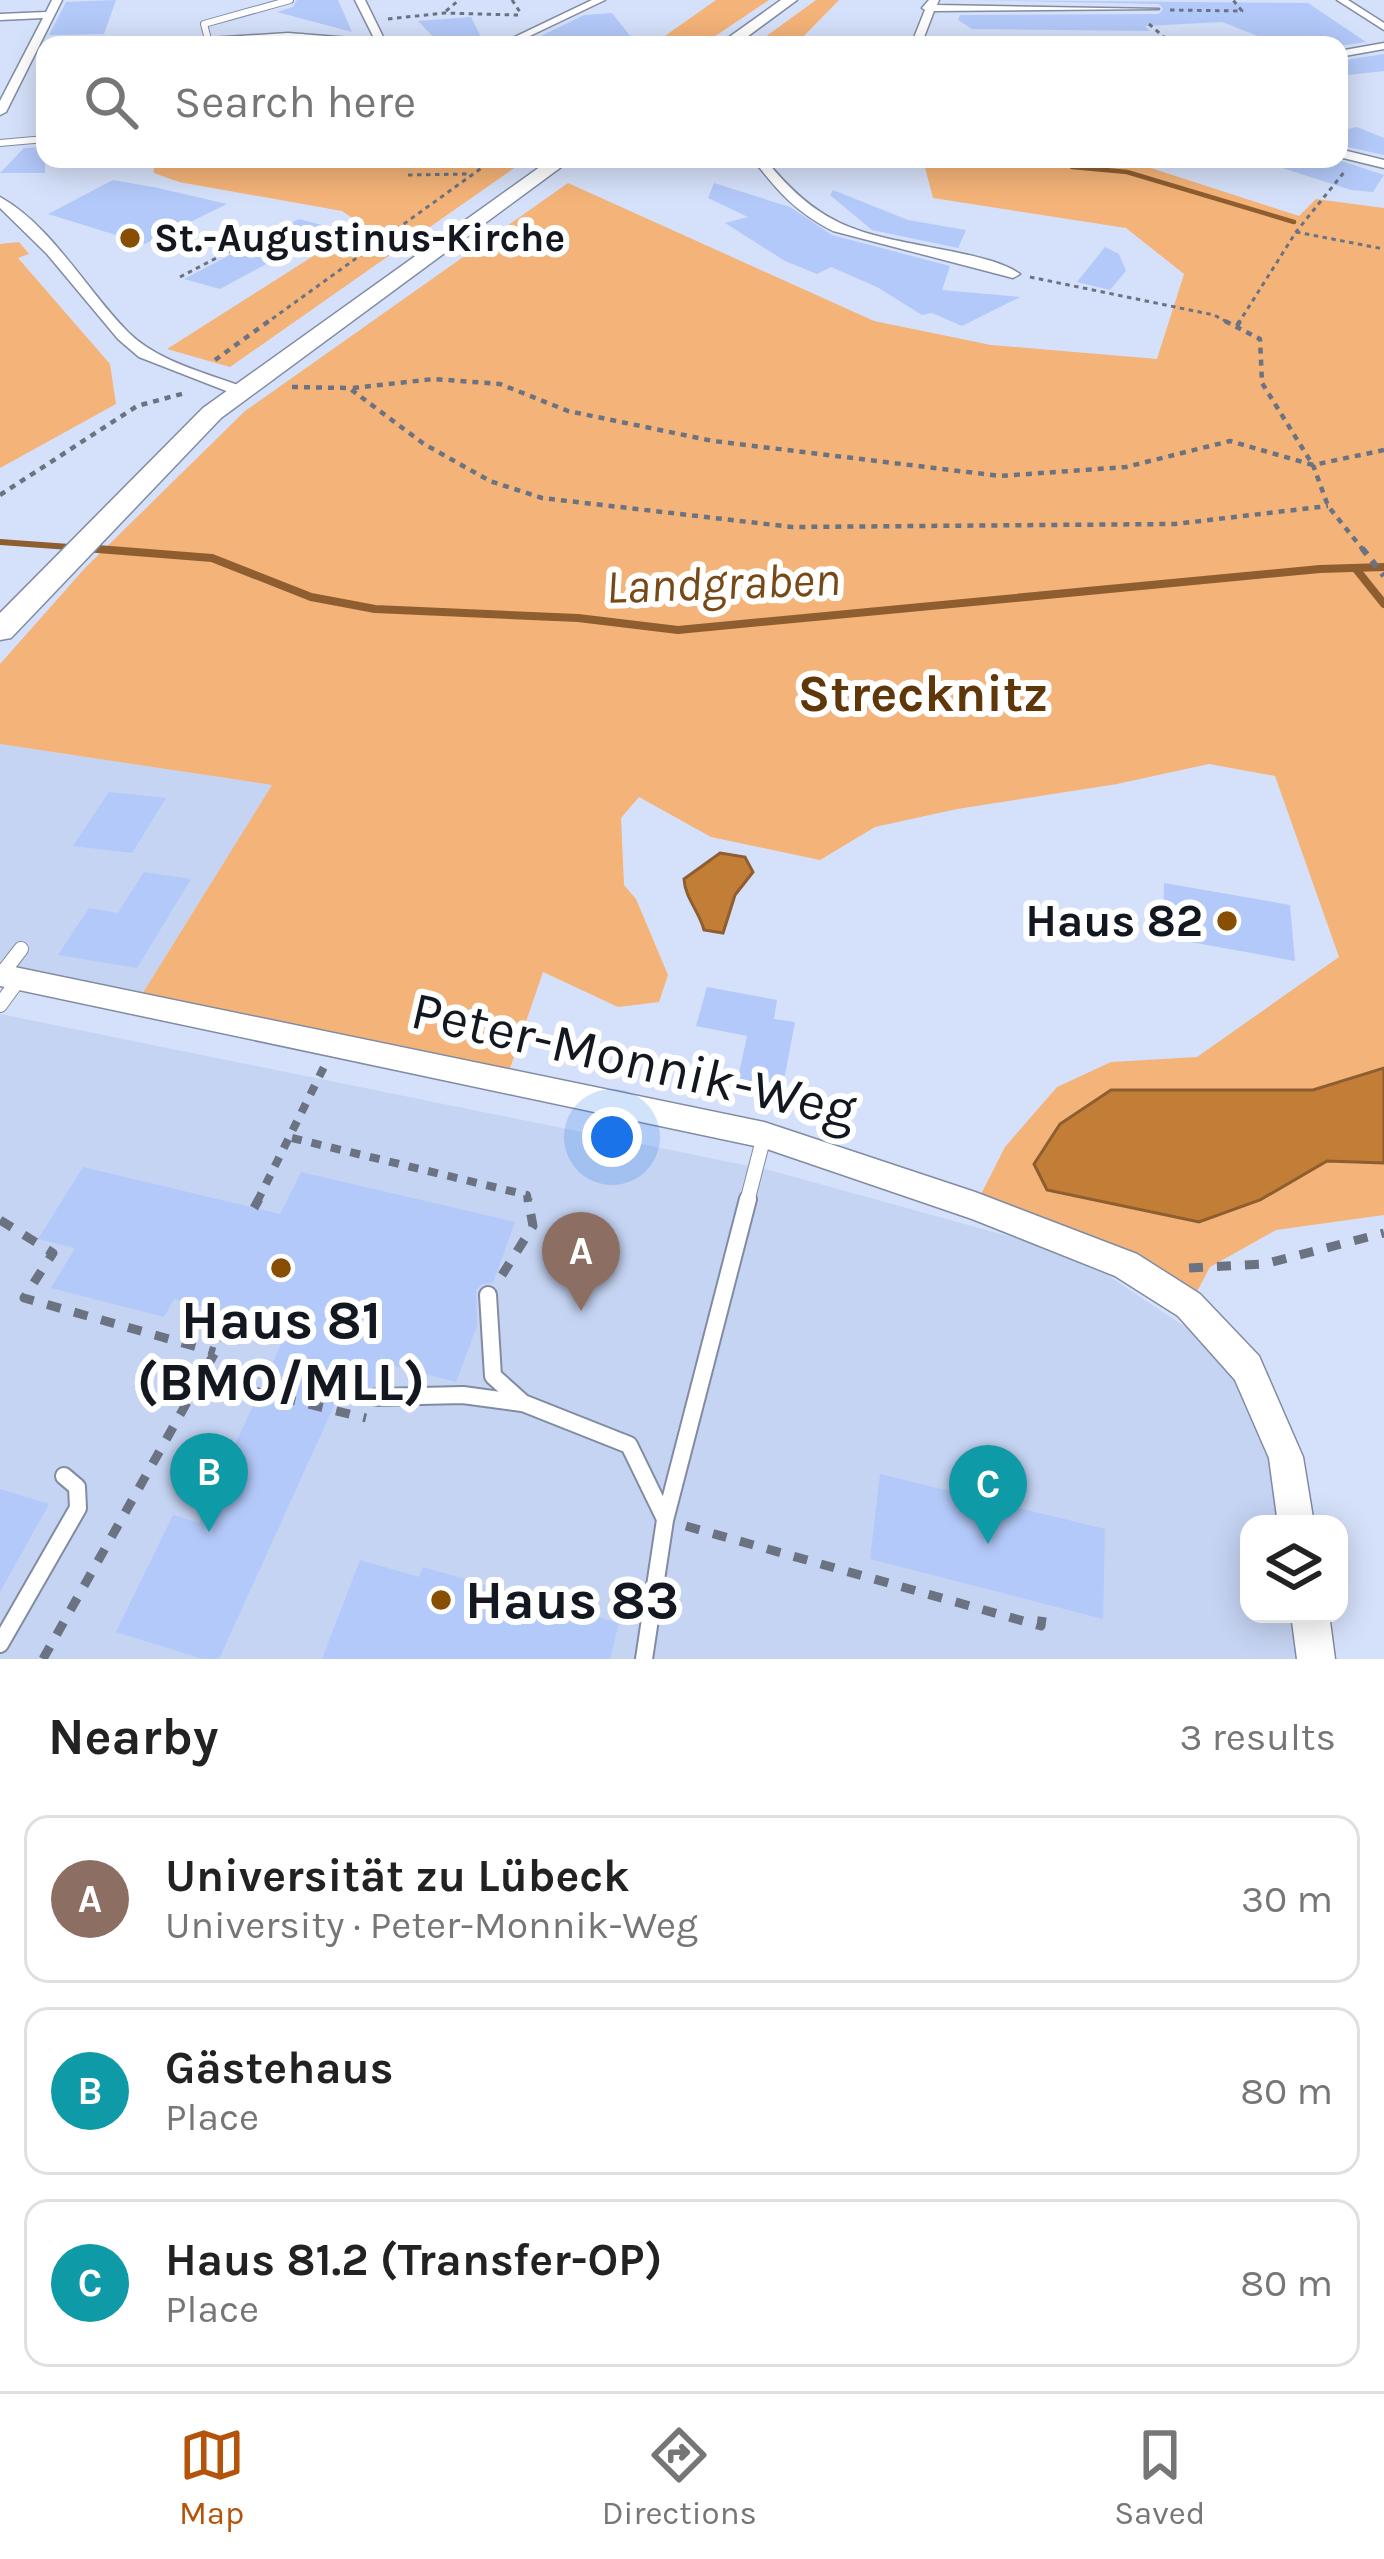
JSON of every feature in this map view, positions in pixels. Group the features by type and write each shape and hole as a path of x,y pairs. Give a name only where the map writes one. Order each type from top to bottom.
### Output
{"main road":[{"path":"739,36 790,0"},
{"path":"0,631 88,537 240,392 551,168"}],"street":[{"path":"44,36 57,0"},
{"path":"360,0 376,36"},
{"path":"522,36 600,0"},
{"path":"1342,0 1384,27"},
{"path":"919,36 930,4 1154,9"},
{"path":"0,17 50,14"},
{"path":"1348,52 1384,46"},
{"path":"0,112 6,89 36,54"},
{"path":"1348,155 1384,164"},
{"path":"767,168 790,198 832,225 902,246 983,260 1013,274"},
{"path":"0,201 145,355 240,392"},
{"name":"Peter-Monnik-Weg","path":"10,969 334,1046 764,1135 975,1206 1126,1265 1189,1305 1247,1368 1286,1456 1295,1515"},
{"path":"1311,1623 1316,1659"}],"lane":[{"path":"207,36 204,24 290,0"},
{"path":"0,143 36,140"},
{"path":"0,1005 10,969"},
{"path":"644,1659 665,1520 764,1135"},
{"path":"488,1295 493,1376 523,1403"},
{"path":"463,1395 493,1376"},
{"path":"384,1397 463,1395 523,1403 629,1445 665,1520"},
{"path":"0,1644 78,1508 77,1487 64,1476"}],"path":[{"path":"444,13 459,0"},
{"path":"512,0 522,15"},
{"path":"1154,9 1242,11 1233,0"},
{"path":"368,21 444,13 557,20"},
{"path":"1348,168 1356,158"},
{"path":"193,375 480,168"},
{"path":"1238,326 1296,232 1348,168"},
{"path":"408,175 472,173"},
{"path":"1296,232 1384,249"},
{"path":"180,277 251,240"},
{"path":"1013,274 1149,298 1238,326 1260,339 1262,383 1313,465 1328,506 1384,576"},
{"path":"240,392 263,395 297,386 349,388 434,379 500,384 568,411 712,441 1000,476 1126,467 1231,441 1313,465 1384,450"},
{"path":"349,388 424,444 490,481 542,498 792,527 1175,524 1328,506"},
{"path":"0,495 137,406 196,393"},
{"path":"254,1208 334,1046"},
{"path":"292,1138 527,1195 533,1226 488,1295"},
{"path":"0,1220 53,1253 24,1298 214,1352"},
{"path":"1126,1265 1233,1270 1318,1253 1384,1233"},
{"path":"44,1659 236,1315"},
{"path":"200,1378 371,1420 384,1397"},
{"path":"665,1520 1041,1626 1044,1604"}],"shaded area":[{"path":"716,0 769,0 715,36 665,36"},
{"path":"816,0 839,0 804,36 766,36"},
{"path":"154,168 514,168 230,367 167,349 329,246 357,221 342,211 179,182 154,173"},
{"path":"925,168 1151,168 1299,216 1316,199 1384,208 1384,1068 1313,1090 1111,1090 1260,1200 1327,1161 1384,1163 1384,1215 1276,1230 1210,1267 1193,1299 975,1206 1005,1147 1057,1087 1111,1062 1197,1057 1339,957 1275,776 1209,764 875,827 820,860 711,837 639,797 621,818 624,885 636,899 668,975 659,1002 618,1007 543,972 506,1080 136,1004 272,785 0,744 0,664 85,568 245,411 568,183 874,321 991,345 1157,359 1184,274 1126,228 933,198"},
{"path":"19,242 29,254 18,258 110,364 116,404 0,468 0,244"},
{"path":"0,744 272,785 136,1004 0,975"},
{"path":"720,853 745,857 753,872 735,895 723,933 704,930 684,879"},
{"path":"0,1014 769,1170 1077,1255 1247,1368 1293,1515 1240,1515 1240,1623 1311,1623 1316,1659 0,1659"},
{"path":"1384,1068 1384,1163 1327,1161 1260,1200 1199,1222 1047,1190 1034,1164 1060,1124 1111,1090 1313,1090"}],"building":[{"path":"116,0 104,34 49,35 66,2"},
{"path":"297,0 338,0 352,32 277,12 293,7"},
{"path":"968,0 1308,3 1366,42 1348,45 1348,36 1258,36 1222,22 1145,26 1150,31 972,29 958,20 960,15 1159,14 1163,9 1159,4"},
{"path":"612,13 630,36 541,36 584,15"},
{"path":"471,17 480,36 432,36 418,21"},
{"path":"1384,54 1384,71 1348,75 1348,60"},
{"path":"1357,127 1384,138 1384,155 1348,147 1348,129"},
{"path":"36,147 36,168 45,168 45,173 0,173 24,148"},
{"path":"1348,163 1384,175 1373,192 1351,190 1282,168 1348,168"},
{"path":"113,180 227,204 145,244 48,214"},
{"path":"714,183 790,207 832,235 950,266 942,290 1020,297 962,326 932,313 922,315 877,287 831,267 817,274 785,261 725,223 748,217 708,198"},
{"path":"833,190 908,220 966,230 958,248 872,230 830,195"},
{"path":"299,219 333,228 220,289 184,279"},
{"path":"1105,247 1119,254 1126,271 1110,290 1077,282"},
{"path":"109,792 166,798 132,853 73,846"},
{"path":"144,872 191,879 137,968 58,955 89,908 118,913"},
{"name":"Haus 82","path":"1164,883 1290,905 1295,961 1163,937"},
{"path":"707,987 777,1000 774,1019 795,1022 780,1101 735,1092 747,1036 696,1026"},
{"name":"Haus 81 (BMO/MLL)","path":"83,1167 280,1214 301,1172 515,1222 493,1283 476,1290 477,1326 456,1382 390,1365 382,1384 367,1390 368,1405 338,1397 219,1659 203,1659 116,1632 173,1515 199,1523 288,1329 174,1299 164,1317 51,1288 75,1248 38,1239"},
{"path":"880,1474 1105,1529 1103,1619 870,1559"},
{"path":"0,1489 49,1504 0,1592"},
{"name":"Haus 83","path":"360,1560 419,1577 423,1567 619,1623 610,1659 322,1659"}],"waterway":[{"path":"1083,168 1127,172 1294,222"},
{"name":"Landgraben","path":"0,542 103,549"},
{"name":"Landgraben","path":"85,548 103,549"},
{"name":"Landgraben","path":"103,549 125,551"},
{"name":"Landgraben","path":"103,549 212,558 311,597 375,609 578,618 678,630 1320,569 1384,567"},
{"path":"1356,569 1384,604"}],"place":[{"name":"St.-Augustinus-Kirche","path":"130,238"},
{"name":"Haus 82","path":"1227,921"},
{"name":"Haus 81 (BMO/MLL)","path":"281,1268"},
{"name":"Universität zu Lübeck","path":"581,1311"},
{"name":"Gästehaus","path":"209,1532"},
{"name":"Haus 81.2 (Transfer-OP)","path":"988,1544"},
{"name":"Haus 83","path":"441,1600"}],"district":[{"name":"Strecknitz","path":"923,694"}]}
